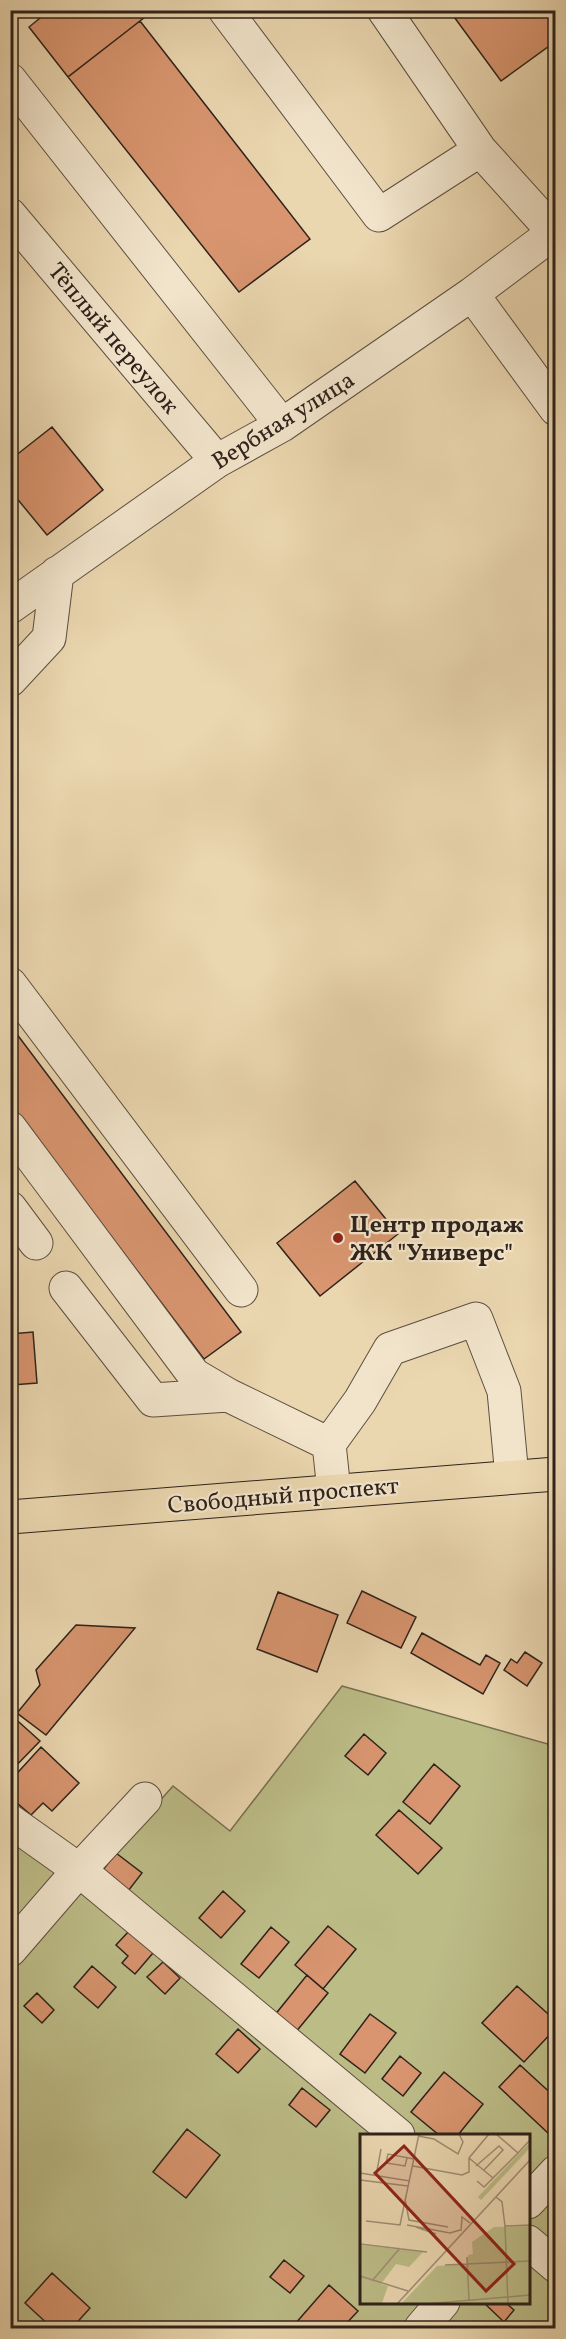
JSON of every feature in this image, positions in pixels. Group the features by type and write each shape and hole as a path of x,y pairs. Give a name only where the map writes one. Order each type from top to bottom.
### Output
{"main road":[{"name":"Свободный проспект","path":"10,1517 555,1474"}],"street":[{"path":"225,10 379,215 480,150"},
{"path":"384,10 480,150 555,232"},
{"path":"10,80 282,425"},
{"name":"Тёплый переулок","path":"10,215 217,460"},
{"name":"Вербная улица","path":"10,607 217,460 282,425 472,294 555,232"},
{"path":"472,294 555,410"},
{"path":"10,680 49,638 57,573"},
{"path":"10,984 241,1290"},
{"path":"10,1128 194,1375 228,1395 329,1444"},
{"path":"10,1208 36,1242"},
{"path":"66,1288 153,1400 228,1395"},
{"path":"334,1491 329,1444 360,1401 390,1349 476,1319 504,1391 512,1476"},
{"path":"10,1950 79,1870 145,1799"},
{"path":"10,1821 79,1870 397,2134"},
{"path":"530,2200 555,2172"},
{"path":"530,2244 555,2266"},
{"path":"421,2328 441,2303"}],"green space":[{"path":"342,1686 555,1746 555,2328 11,2328 10,1829 81,1889 173,1786 230,1831"}],"building":[{"path":"50,10 154,10 68,77 29,27"},
{"path":"449,10 556,10 556,41 501,81"},
{"path":"140,21 310,239 239,292 68,77"},
{"path":"52,427 103,490 47,535 10,490 10,460"},
{"path":"10,1025 241,1332 204,1359 10,1103"},
{"name":"Центр продаж ЖК \"Универс\"","path":"355,1181 398,1234 320,1296 277,1243"},
{"path":"33,1332 37,1383 12,1385 10,1334"},
{"path":"362,1591 416,1617 401,1648 347,1623"},
{"path":"278,1592 338,1615 317,1672 257,1649"},
{"path":"76,1625 135,1628 46,1735 17,1713 40,1685 36,1670"},
{"path":"422,1633 480,1665 486,1655 500,1663 483,1694 411,1653"},
{"path":"525,1652 542,1663 527,1686 504,1670 511,1659 517,1663"},
{"path":"10,1714 40,1741 10,1772"},
{"path":"364,1734 386,1753 368,1775 345,1756"},
{"path":"41,1747 79,1783 52,1811 43,1803 31,1815 10,1797 10,1781"},
{"path":"434,1764 460,1786 430,1824 403,1802"},
{"path":"399,1810 442,1848 418,1874 376,1835"},
{"path":"116,1853 142,1873 125,1895 99,1875"},
{"path":"223,1891 245,1911 221,1938 199,1918"},
{"path":"328,1926 356,1949 323,1989 295,1965"},
{"path":"271,1927 289,1942 259,1978 241,1964"},
{"path":"129,1931 153,1953 135,1974 122,1963 128,1956 116,1945"},
{"path":"163,1962 180,1978 165,1994 147,1977"},
{"path":"92,1966 116,1987 98,2008 74,1987"},
{"path":"307,1975 328,1993 295,2033 274,2016"},
{"path":"517,1986 556,2021 556,2028 524,2062 482,2023"},
{"path":"37,1993 54,2010 42,2023 24,2006"},
{"path":"370,2014 396,2033 365,2073 340,2054"},
{"path":"238,2029 260,2049 238,2073 216,2054"},
{"path":"400,2056 421,2073 403,2096 382,2079"},
{"path":"520,2065 556,2098 556,2127 549,2134 499,2087"},
{"path":"444,2072 483,2104 459,2134 438,2134 411,2112"},
{"path":"302,2088 330,2110 316,2127 289,2105"},
{"path":"187,2129 220,2155 186,2198 153,2172"},
{"path":"284,2260 304,2276 290,2293 270,2277"},
{"path":"52,2273 90,2308 72,2328 52,2328 25,2303"},
{"path":"329,2285 358,2311 342,2328 300,2328 295,2324"},
{"path":"484,2303 506,2303 514,2310 504,2322"}],"place":[{"name":"Центр продаж ЖК \"Универс\"","path":"338,1238"}]}
